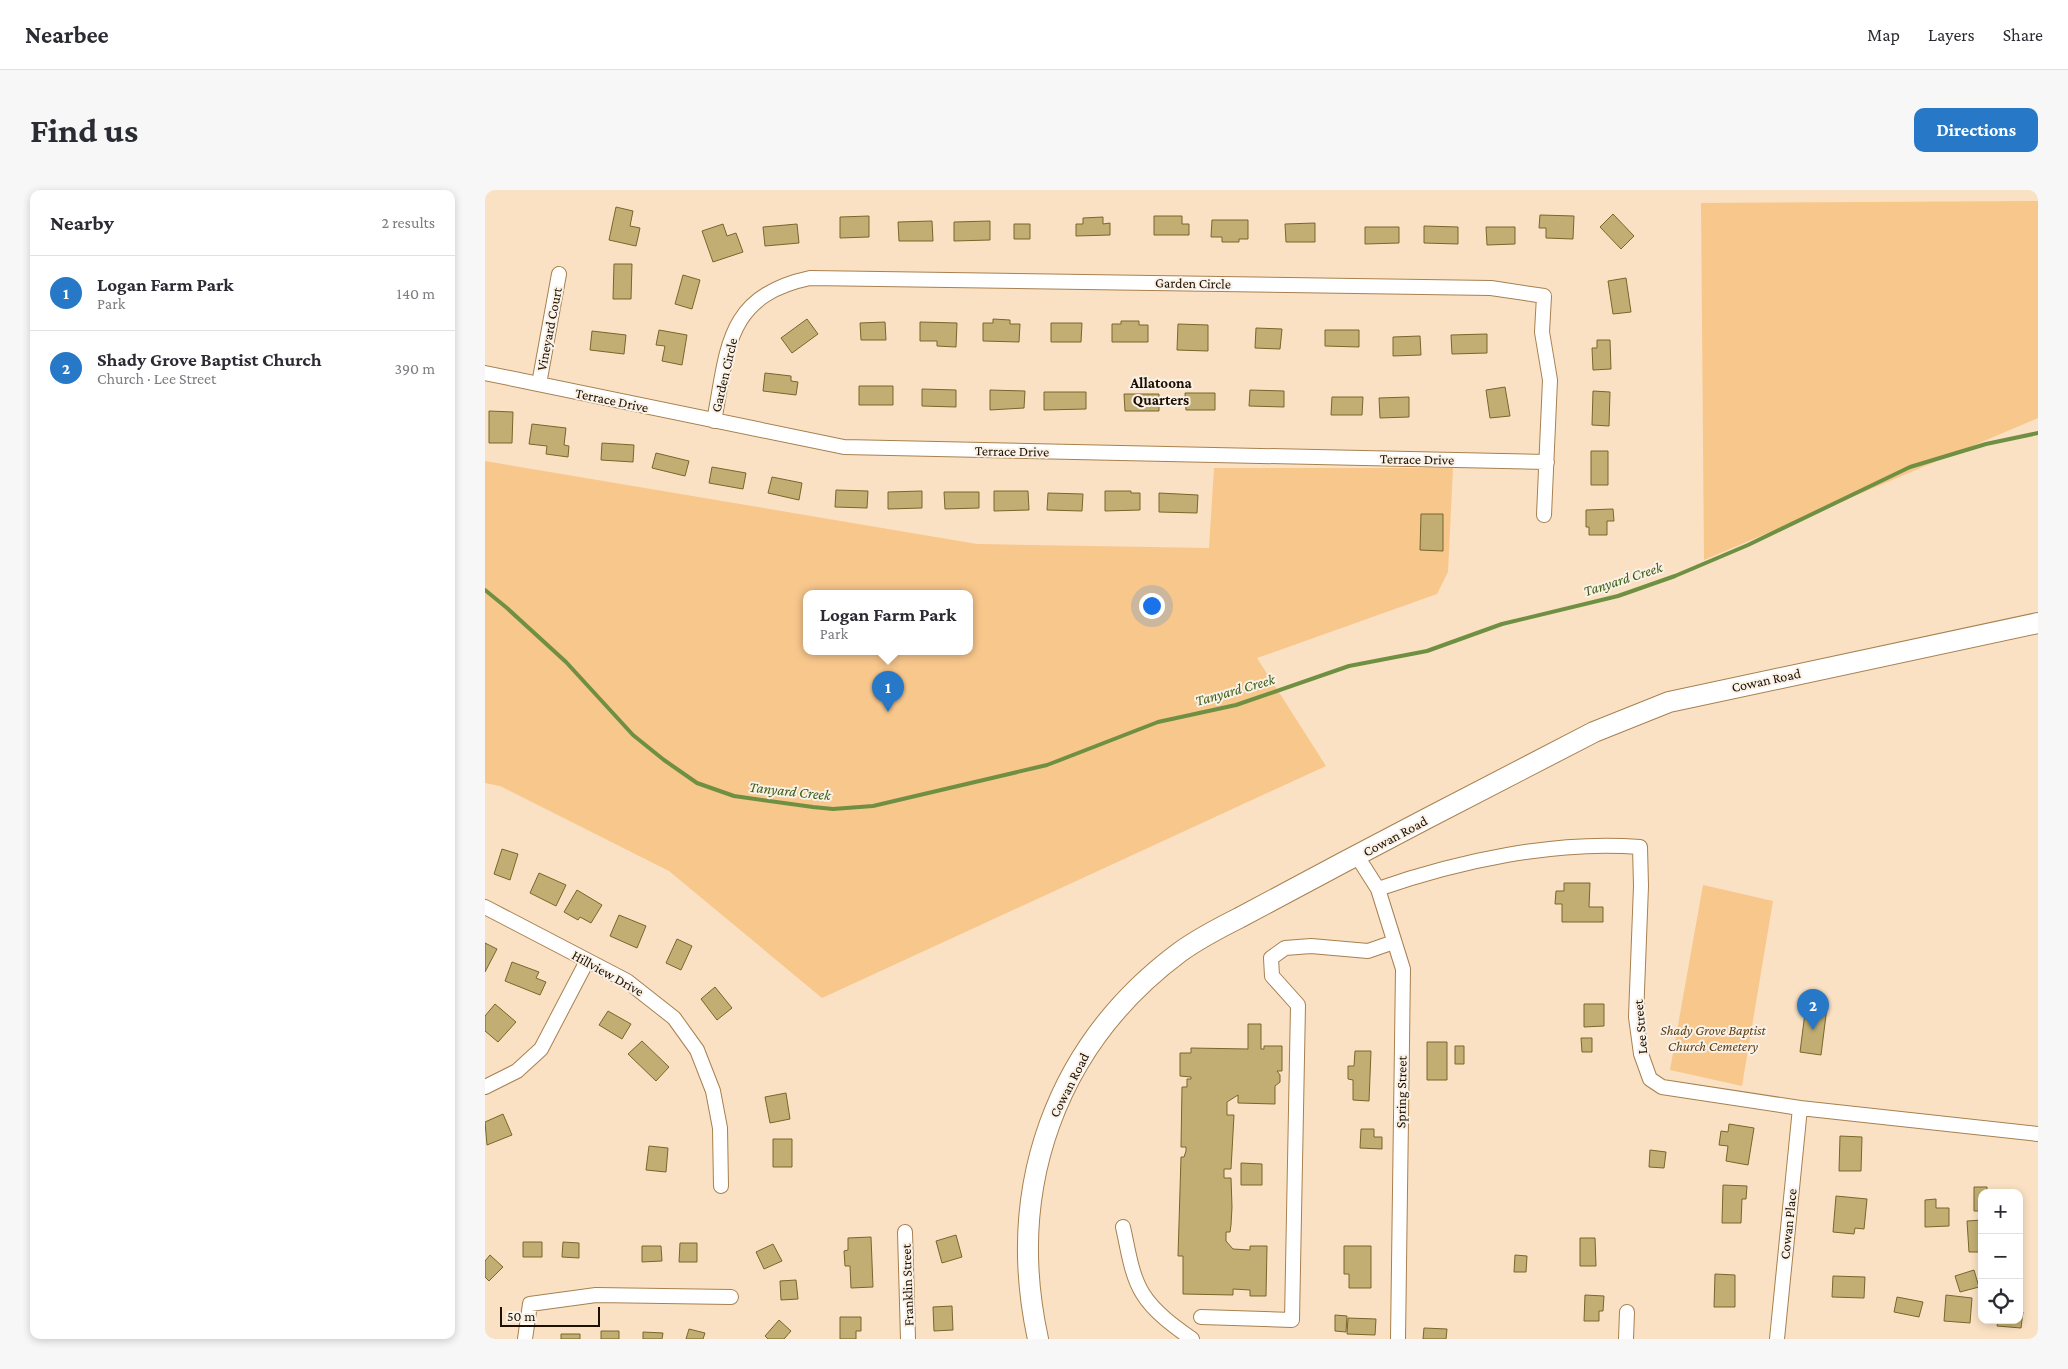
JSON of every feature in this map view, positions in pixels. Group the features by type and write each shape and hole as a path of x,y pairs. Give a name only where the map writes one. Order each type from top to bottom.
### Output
{"main road":[{"name":"Cowan Road","path":"1038,1339 1027,1278 1028,1212 1047,1128 1059,1100 1093,1039 1118,1008 1148,977 1182,950 1594,732 1661,705 1743,685 2038,623"}],"street":[{"name":"Vineyard Court","path":"539,384 559,274"},
{"name":"Garden Circle","path":"714,421 729,343 737,323 749,307 761,296 791,282 809,278 1491,288 1544,296 1542,332 1550,380 1545,515"},
{"name":"Terrace Drive","path":"485,373 844,447 1547,462"},
{"name":"Lee Street","path":"1378,889 1410,878 1485,859 1580,846 1608,844 1640,847 1641,886 1636,1017 1641,1054 1649,1079 1662,1087 1800,1108 2038,1134"},
{"name":"Spring Street","path":"1357,856 1378,889 1403,969 1398,1339"},
{"name":"Hillview Drive","path":"485,907 627,981 651,997 674,1018 697,1050 713,1091 720,1128 721,1186"},
{"path":"1201,1317 1292,1320 1298,1005 1272,976 1271,958 1285,948 1311,946 1368,951 1394,942"},
{"path":"485,1086 517,1071 541,1049 587,961"},
{"name":"Cowan Place","path":"1777,1339 1800,1108"},
{"path":"1123,1227 1132,1268 1143,1294 1161,1314 1192,1339"},
{"name":"Franklin Street","path":"905,1232 908,1339"},
{"path":"525,1339 530,1304 596,1295 731,1298"},
{"path":"1626,1339 1627,1312"}],"green space":[{"path":"2038,201 2038,418 1704,560 1701,203"},
{"path":"485,461 977,544 1209,548 1214,468 1453,468 1448,572 1437,594 1257,658 1326,766 822,998 669,871 500,786 485,783"},
{"name":"Shady Grove Baptist Church Cemetery","path":"1703,885 1773,901 1742,1086 1670,1070"}],"building":[{"path":"616,207 633,211 630,226 640,228 636,246 609,240"},
{"path":"1613,214 1634,236 1621,249 1600,227"},
{"path":"1540,215 1574,216 1573,239 1546,238 1546,228 1539,228"},
{"path":"869,216 869,237 840,238 840,217"},
{"path":"1154,216 1182,216 1182,224 1189,224 1189,235 1154,235"},
{"path":"1103,217 1103,224 1110,223 1110,235 1076,236 1076,224 1083,224 1083,218"},
{"path":"1212,220 1248,220 1248,239 1239,239 1239,242 1222,242 1222,237 1211,237"},
{"path":"932,221 933,241 899,241 898,222"},
{"path":"990,221 990,240 954,241 954,222"},
{"path":"1315,223 1315,242 1286,242 1285,224"},
{"path":"723,224 727,236 736,233 743,252 713,262 702,231"},
{"path":"797,224 799,243 765,246 763,227"},
{"path":"1014,224 1030,224 1030,239 1014,239"},
{"path":"1424,226 1458,227 1458,244 1424,243"},
{"path":"1365,227 1399,227 1399,243 1365,244"},
{"path":"1486,227 1515,227 1515,244 1487,245"},
{"path":"614,264 632,264 631,299 613,299"},
{"path":"683,275 700,280 692,309 675,304"},
{"path":"1626,278 1631,312 1613,314 1608,281"},
{"path":"807,319 818,334 792,353 781,338"},
{"path":"993,319 1010,320 1010,324 1020,324 1019,342 983,341 983,323 993,323"},
{"path":"1121,321 1139,321 1139,325 1148,325 1148,342 1112,342 1112,324 1121,324"},
{"path":"885,322 886,340 861,340 860,323"},
{"path":"920,322 957,323 956,347 937,346 937,341 920,341"},
{"path":"1051,323 1082,323 1081,342 1051,342"},
{"path":"1178,324 1208,325 1208,351 1177,350"},
{"path":"1256,328 1282,329 1280,349 1255,348"},
{"path":"659,330 687,335 682,365 662,361 665,346 656,345"},
{"path":"1325,330 1359,330 1359,347 1325,346"},
{"path":"592,331 626,335 624,354 590,350"},
{"path":"1487,334 1487,353 1452,354 1451,335"},
{"path":"1420,336 1421,355 1393,356 1393,337"},
{"path":"1597,340 1610,340 1611,369 1593,370 1592,348 1597,348"},
{"path":"765,373 791,376 791,381 798,382 796,395 763,391"},
{"path":"859,386 893,386 893,405 859,405"},
{"path":"1505,387 1510,416 1490,418 1486,390"},
{"path":"922,389 956,390 956,407 922,406"},
{"path":"990,390 1025,391 1024,408 990,410"},
{"path":"1250,390 1284,391 1284,407 1249,406"},
{"path":"1593,391 1610,392 1609,426 1592,425"},
{"path":"1044,392 1086,392 1086,409 1044,410"},
{"path":"1185,393 1215,393 1215,410 1186,410"},
{"path":"1124,394 1159,394 1159,411 1125,411"},
{"path":"1332,397 1363,397 1362,415 1331,415"},
{"path":"1409,397 1409,417 1380,418 1379,398"},
{"path":"489,411 513,412 512,443 489,443"},
{"path":"532,424 566,428 564,445 569,446 568,457 546,454 547,446 529,444"},
{"path":"602,443 634,445 633,462 601,460"},
{"path":"1591,451 1608,451 1608,485 1591,485"},
{"path":"656,453 689,461 685,476 652,468"},
{"path":"712,467 746,473 743,489 709,483"},
{"path":"772,477 802,483 799,500 768,493"},
{"path":"836,490 868,491 867,508 835,507"},
{"path":"922,491 922,508 888,509 888,492"},
{"path":"994,491 1028,491 1029,510 994,511"},
{"path":"1105,491 1140,493 1140,510 1105,511"},
{"path":"944,492 979,492 979,508 945,509"},
{"path":"1048,493 1083,494 1082,511 1047,510"},
{"path":"1159,493 1198,495 1197,513 1159,512"},
{"path":"1613,509 1614,521 1607,521 1607,535 1589,535 1589,527 1586,527 1586,510"},
{"path":"1421,514 1443,514 1443,551 1420,550"},
{"path":"502,849 518,854 510,880 494,874"},
{"path":"539,873 566,885 556,906 530,893"},
{"path":"1564,883 1590,883 1589,907 1603,907 1603,922 1562,922 1562,904 1555,904 1556,891 1564,891"},
{"path":"577,890 602,905 591,923 580,917 578,920 564,912"},
{"path":"619,915 646,926 637,948 610,936"},
{"path":"677,939 692,946 681,970 666,963"},
{"path":"485,943 497,949 485,972"},
{"path":"512,962 539,972 536,978 546,982 540,995 505,981"},
{"path":"715,987 732,1008 717,1020 701,999"},
{"path":"495,1004 516,1022 498,1042 485,1031 485,1016"},
{"path":"1584,1004 1604,1004 1604,1026 1584,1027"},
{"path":"1806,1005 1827,1007 1821,1055 1800,1052"},
{"path":"608,1011 631,1024 622,1039 599,1025"},
{"path":"1248,1024 1261,1024 1261,1049 1264,1049 1264,1046 1282,1046 1282,1071 1277,1071 1280,1075 1280,1082 1275,1086 1275,1104 1238,1103 1238,1095 1227,1102 1227,1115 1234,1115 1231,1169 1224,1169 1224,1178 1231,1178 1232,1207 1230,1232 1226,1232 1226,1241 1233,1249 1250,1250 1250,1246 1267,1246 1266,1296 1250,1296 1250,1290 1233,1289 1233,1295 1183,1294 1183,1256 1178,1256 1181,1157 1184,1157 1186,1151 1186,1147 1181,1147 1182,1087 1187,1087 1187,1079 1191,1079 1191,1077 1180,1076 1180,1053 1191,1053 1191,1048 1248,1049"},
{"path":"1581,1038 1592,1038 1592,1052 1582,1052"},
{"path":"642,1041 669,1067 656,1081 628,1054"},
{"path":"1427,1042 1447,1042 1447,1080 1427,1080"},
{"path":"1455,1046 1464,1046 1464,1064 1455,1064"},
{"path":"1355,1051 1371,1051 1369,1101 1353,1100 1353,1080 1348,1079 1348,1066 1354,1066"},
{"path":"786,1093 790,1119 770,1123 765,1097"},
{"path":"503,1114 512,1135 487,1145 485,1122"},
{"path":"1729,1124 1754,1128 1748,1165 1726,1161 1728,1146 1719,1145 1721,1131 1728,1132"},
{"path":"1361,1129 1374,1129 1374,1137 1382,1137 1382,1149 1360,1148"},
{"path":"1840,1136 1862,1137 1861,1171 1839,1171"},
{"path":"773,1139 792,1139 792,1167 773,1167"},
{"path":"649,1146 668,1148 666,1172 646,1170"},
{"path":"1650,1150 1666,1152 1664,1168 1649,1167"},
{"path":"1241,1163 1262,1164 1262,1185 1241,1185"},
{"path":"1723,1185 1747,1186 1746,1199 1742,1199 1741,1223 1722,1223"},
{"path":"1974,1187 1987,1187 1987,1189 1978,1189 1978,1211 1974,1211"},
{"path":"1836,1196 1867,1199 1864,1229 1855,1228 1854,1234 1833,1232"},
{"path":"1936,1199 1936,1208 1949,1208 1949,1226 1925,1227 1925,1200"},
{"path":"1978,1220 1978,1252 1969,1252 1967,1221"},
{"path":"956,1235 962,1257 942,1263 936,1241"},
{"path":"871,1237 873,1287 851,1288 850,1266 845,1266 844,1251 848,1250 848,1238"},
{"path":"1580,1238 1595,1238 1596,1266 1580,1266"},
{"path":"523,1242 542,1242 542,1257 523,1257"},
{"path":"563,1242 579,1243 579,1258 562,1257"},
{"path":"680,1243 697,1243 697,1262 679,1262"},
{"path":"773,1244 782,1261 764,1269 756,1252"},
{"path":"642,1246 661,1246 662,1261 642,1262"},
{"path":"1344,1246 1371,1246 1371,1288 1349,1288 1349,1274 1344,1274"},
{"path":"490,1255 503,1267 489,1281 485,1277 485,1261"},
{"path":"1515,1255 1527,1256 1526,1272 1514,1272"},
{"path":"1974,1270 1978,1287 1960,1292 1955,1276"},
{"path":"1715,1274 1735,1275 1735,1307 1714,1307"},
{"path":"1833,1276 1865,1277 1864,1298 1832,1297"},
{"path":"796,1280 798,1299 781,1300 780,1281"},
{"path":"1585,1295 1604,1296 1603,1311 1599,1311 1599,1321 1584,1321"},
{"path":"1946,1295 1972,1298 1970,1323 1944,1321"},
{"path":"1897,1297 1923,1302 1919,1317 1894,1312"},
{"path":"952,1306 953,1330 934,1331 933,1307"},
{"path":"1335,1315 1347,1316 1346,1332 1335,1331"},
{"path":"840,1317 861,1317 861,1331 856,1331 856,1339 840,1339"},
{"path":"1348,1318 1376,1319 1375,1335 1347,1334"},
{"path":"779,1320 791,1331 784,1339 768,1339 765,1336"},
{"path":"1997,1324 2022,1324 2021,1328 1997,1326"},
{"path":"1424,1328 1447,1329 1446,1339 1423,1339"},
{"path":"689,1329 705,1333 703,1339 686,1339"},
{"path":"601,1331 619,1331 619,1339 601,1339"},
{"path":"643,1332 663,1333 662,1339 643,1339"},
{"path":"561,1334 580,1334 580,1339 561,1339"}],"waterway":[{"name":"Tanyard Creek","path":"485,590 566,662 633,735 697,783 734,796 813,807 833,809 873,806 1047,765 1158,722 1236,705 1349,666 1427,651 1502,624 1618,596 1675,576 1748,545 1910,467 1986,444 2038,433"}],"place":[{"name":"Logan Farm Park","path":"888,712"},
{"name":"Shady Grove Baptist Church","path":"1813,1030"}],"district":[{"name":"Allatoona Quarters","path":"1161,392"}]}
